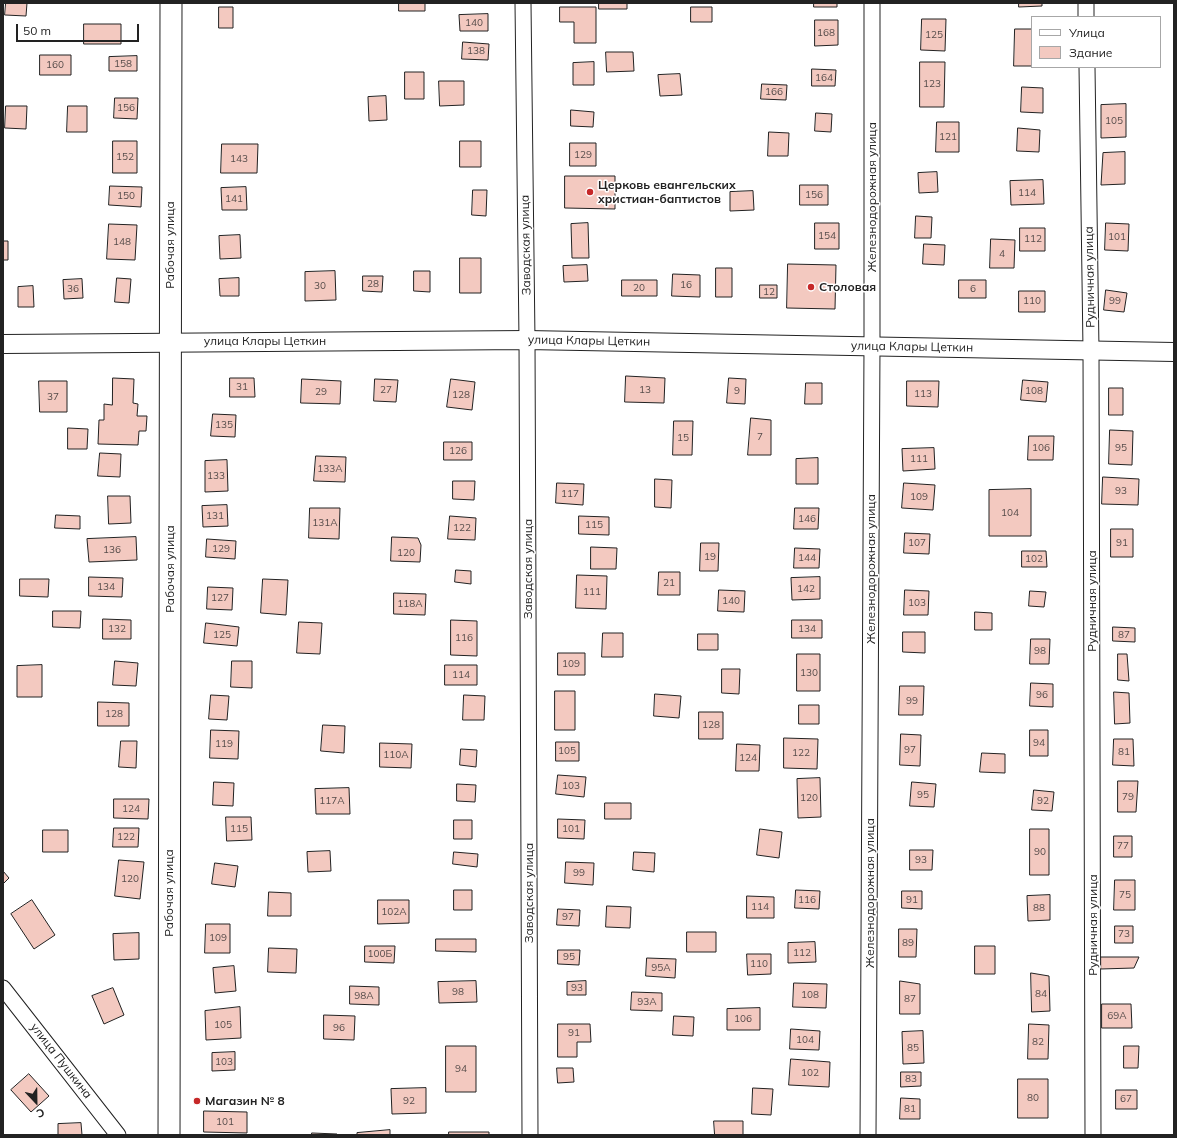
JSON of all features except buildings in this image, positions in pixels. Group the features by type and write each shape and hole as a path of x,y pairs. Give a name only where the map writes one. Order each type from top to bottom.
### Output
{"main road":[{"name":"Рабочая улица","path":"169,1135 171,3"}],"street":[{"name":"Заводская улица","path":"523,3 527,340 530,1135"},
{"name":"Железнодорожная улица","path":"868,1135 872,346 872,3"},
{"path":"1086,3 1086,16"},
{"name":"Рудничная улица","path":"1087,68 1091,350 1093,1135"},
{"name":"улица Клары Цеткин","path":"3,344 527,340 1174,352"},
{"name":"улица Пушкина","path":"3,988 118,1135"}],"place":[{"name":"Церковь евангельских христиан-баптистов","path":"590,192"},
{"name":"Столовая","path":"811,287"},
{"name":"Магазин № 8","path":"197,1101"}]}
